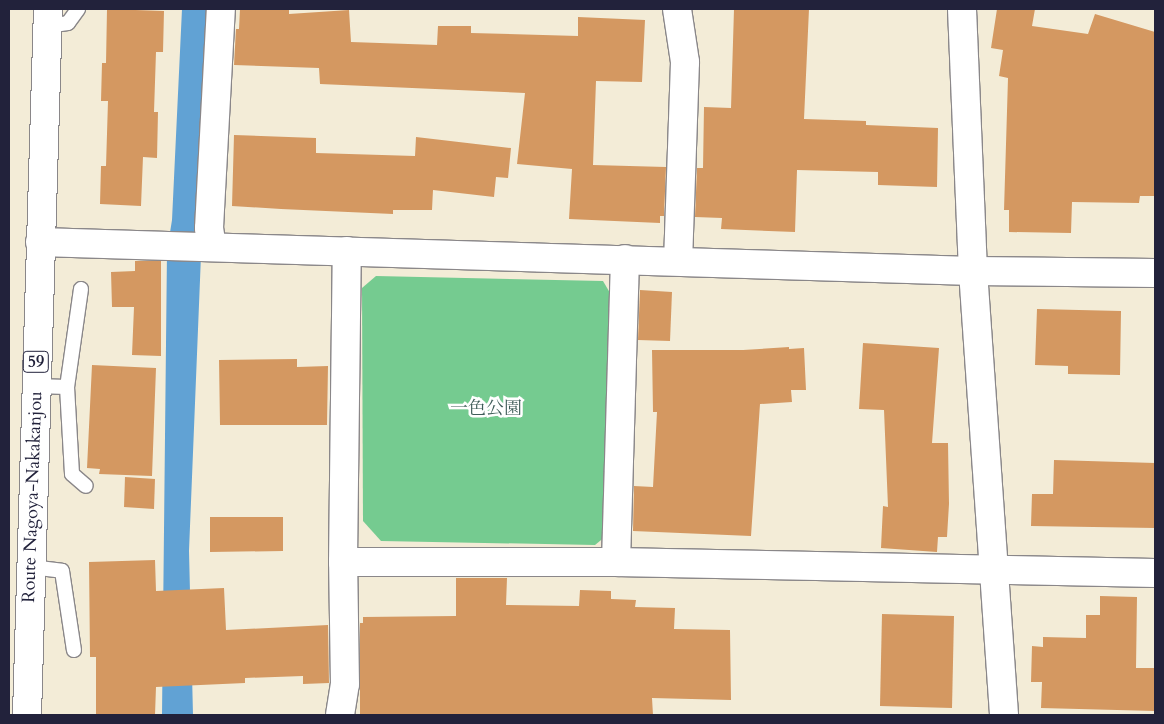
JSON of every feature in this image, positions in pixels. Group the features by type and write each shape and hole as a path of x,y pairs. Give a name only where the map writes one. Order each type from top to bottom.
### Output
{"street":[{"path":"212,247 209,228 221,9"},
{"path":"677,9 684,62 678,261"},
{"path":"962,9 973,271 1004,715"},
{"name":"Route Nagoya-Nakakanjou","path":"27,715 48,17"},
{"path":"40,242 973,271 1155,273"},
{"path":"340,715 345,684 343,562 348,251"},
{"path":"616,562 625,259"},
{"path":"343,562 616,562 1155,573"}],"lane":[{"path":"48,17 68,23 78,9"},
{"path":"81,289 67,387 72,474 86,486"},
{"path":"36,386 67,387"},
{"path":"31,567 62,571 74,650"}],"green space":[{"name":"一色公園","path":"376,276 603,281 613,298 606,536 595,545 381,541 363,521 362,288"}],"water":[{"path":"182,9 211,9 189,551 193,715 162,715 167,251 172,220"}],"building":[{"path":"107,9 164,11 163,52 156,52 154,112 158,112 157,158 143,157 141,206 100,204 101,166 106,166 108,101 101,101 102,63 106,63"},
{"path":"240,9 289,9 289,14 349,10 351,42 437,45 438,26 471,26 471,33 578,36 578,17 645,20 642,82 596,81 593,165 666,167 664,216 660,216 660,223 569,219 572,169 517,164 525,93 320,84 319,68 234,65 236,29 239,29"},
{"path":"734,9 809,9 804,119 866,121 866,125 938,128 937,187 878,185 878,172 797,170 795,232 721,229 722,218 695,217 697,168 703,168 704,107 731,108"},
{"path":"997,9 1035,9 1032,26 1088,34 1095,14 1155,32 1155,196 1140,196 1139,203 1072,202 1071,233 1009,232 1009,210 1004,210 1008,78 999,76 1003,50 991,48"},
{"path":"234,135 316,138 316,153 415,156 416,137 511,148 508,178 496,177 494,197 433,190 432,210 393,210 393,214 232,206"},
{"path":"135,261 161,261 161,356 132,355 134,307 112,307 111,272 135,271"},
{"path":"640,290 672,292 670,341 638,340"},
{"path":"1037,309 1121,311 1120,375 1068,374 1068,366 1035,365"},
{"path":"863,343 939,348 932,443 948,443 949,504 947,537 938,537 937,552 881,548 883,506 888,507 884,410 859,409"},
{"path":"789,347 789,349 804,348 806,390 791,390 792,402 760,404 751,536 633,531 634,486 653,487 657,412 653,412 652,350 743,350"},
{"path":"297,359 297,367 328,366 327,425 220,425 219,360"},
{"path":"92,365 156,368 152,476 99,474 100,469 87,468"},
{"path":"1054,460 1155,463 1155,528 1031,526 1032,494 1053,494"},
{"path":"125,477 155,479 154,509 124,507"},
{"path":"210,517 283,517 283,551 210,552"},
{"path":"155,560 156,591 224,588 226,630 328,625 329,683 303,684 303,676 245,678 245,683 156,687 155,715 96,715 96,657 90,657 89,562"},
{"path":"456,578 507,578 506,605 579,606 580,590 611,591 611,599 636,600 635,607 675,608 674,629 730,630 731,700 652,698 653,715 360,715 360,623 363,623 363,617 456,616"},
{"path":"1100,596 1137,597 1136,668 1155,668 1155,711 1041,708 1042,682 1031,682 1032,646 1043,647 1043,637 1086,638 1086,615 1100,615"},
{"path":"882,614 954,616 952,708 880,706"}]}
